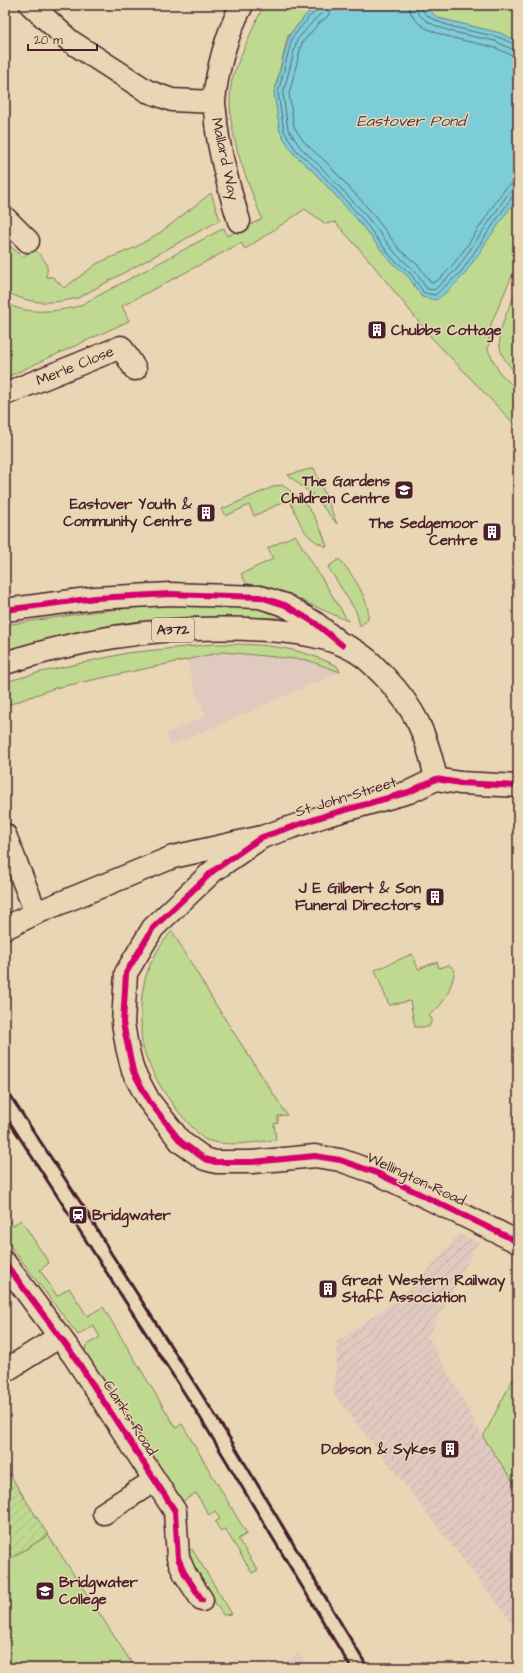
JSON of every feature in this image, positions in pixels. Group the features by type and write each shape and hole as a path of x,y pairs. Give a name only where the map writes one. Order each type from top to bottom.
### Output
{"street":[{"path":"31,5 70,41 147,91 172,100 214,102"},
{"name":"Mallard Way","path":"239,221 225,176 218,141 214,102 222,60 232,24 242,5"},
{"path":"5,218 28,241"},
{"name":"Merle Close","path":"5,394 121,347 135,369"},
{"path":"5,610 95,598 170,594 260,598 285,605 315,623 342,645"},
{"name":"A372","path":"5,663 43,651 108,637 171,630 233,628 284,631 316,636 342,645 364,656 397,689 412,708 424,732 431,752 436,779"},
{"path":"436,779 460,783 518,786"},
{"name":"St John Street","path":"5,928 36,913 173,857 262,837 324,816 408,792 436,779"},
{"path":"5,836 36,913"},
{"name":"Wellington Road","path":"262,837 213,871 153,928 126,973 123,1023 126,1041 132,1071 149,1101 181,1142 205,1160 216,1162 252,1162 315,1156 340,1160 377,1172 518,1242"},
{"name":"Clarks Road","path":"5,1263 60,1336 175,1511 178,1558 185,1574 202,1600"},
{"path":"5,1371 60,1336"},
{"path":"104,1513 155,1480"}],"shaded area":[{"path":"223,652 307,660 340,672 170,746 166,733 206,716 194,687 187,659"},
{"path":"459,1234 478,1242 428,1336 483,1437 518,1489 518,1630 334,1394 337,1342 411,1289"},
{"path":"299,1653 308,1668 276,1668"}],"green space":[{"path":"264,5 318,5 307,14 288,36 274,93 293,153 314,172 356,218 390,261 408,276 422,297 518,196 518,262 491,324 488,350 499,372 518,391 518,428 432,338 369,260 335,222 326,224 305,209 245,249 241,243 122,306 129,321 5,378 5,303 14,307 32,311 51,311 79,306 224,228 227,236 262,219 243,169 233,133 230,98 234,73"},
{"path":"423,5 518,7 518,42 500,33 438,18"},
{"path":"211,193 220,220 78,298 40,302 23,299 5,291 5,247 11,247 23,257 33,248 45,261 47,268 46,277 53,277 64,288 98,263 134,248 161,232"},
{"path":"518,288 518,375 509,366 502,355 500,340 505,316"},
{"path":"314,468 337,524 315,497 288,475"},
{"path":"282,485 306,505 316,519 327,547 312,539 307,534 289,499 254,516 249,505 226,516 222,509 275,486"},
{"path":"295,535 348,621 296,598 246,583 241,574 273,559 268,548"},
{"path":"339,559 354,579 364,597 367,606 367,620 360,626 356,611 328,567"},
{"path":"225,604 259,608 286,618 187,617 119,624 5,650 5,625 92,612 160,605"},
{"path":"214,644 262,645 291,650 321,659 337,666 340,672 307,660 223,652 55,688 5,706 5,682 41,672 127,653"},
{"path":"172,931 216,1005 287,1115 278,1116 278,1123 274,1124 276,1140 230,1144 212,1142 204,1139 178,1111 155,1077 145,1054 142,1042 142,995 151,962"},
{"path":"412,954 418,969 437,962 439,968 449,965 455,970 452,983 446,996 435,1011 429,1015 432,1020 429,1027 415,1027 410,1001 389,1005 375,970"},
{"path":"5,1215 12,1226 21,1220 49,1263 40,1270 57,1296 69,1288 87,1316 103,1307 176,1428 182,1424 247,1534 238,1539 258,1570 252,1573 225,1529 221,1531 215,1522 220,1519 215,1511 209,1515 196,1493 180,1503 83,1353 86,1346 100,1337 93,1325 78,1335 5,1239"},
{"path":"513,1379 518,1382 518,1489 483,1437"},
{"path":"5,1467 48,1535 5,1562"},
{"name":"Bridgwater College","path":"48,1535 135,1668 5,1668 5,1562"},
{"path":"192,1549 232,1614 223,1615 193,1567 186,1552"}],"water":[{"name":"Eastover Pond","path":"318,5 423,5 438,18 500,33 518,42 518,196 464,275 448,291 436,300 422,297 408,276 390,261 356,218 314,172 293,153 280,132 274,93 289,36 307,14"}],"railway":[{"path":"5,1088 85,1209 111,1253 226,1432 368,1668"},
{"path":"5,1115 201,1419 351,1668"}],"cycle path":[{"path":"5,610 95,598 170,594 260,597 285,605 315,623 342,645"},
{"path":"518,786 460,783 436,779 409,792 324,816 262,837 213,871 153,928 126,973 123,1023 133,1071 149,1101 181,1142 205,1159 216,1162 252,1162 315,1156 340,1160 377,1173 518,1242"},
{"path":"5,1263 74,1356 175,1511 178,1558 185,1574 202,1600"}],"place":[{"name":"Chubbs Cottage","path":"377,330"},
{"name":"The Gardens Children Centre","path":"404,490"},
{"name":"Eastover Youth & Community Centre","path":"206,513"},
{"name":"The Sedgemoor Centre","path":"492,532"},
{"name":"J E Gilbert & Son Funeral Directors","path":"435,897"},
{"name":"Bridgwater","path":"78,1215"},
{"name":"Great Western Railway Staff Association","path":"328,1289"},
{"name":"Dobson & Sykes","path":"450,1449"},
{"name":"Bridgwater College","path":"45,1591"}]}
